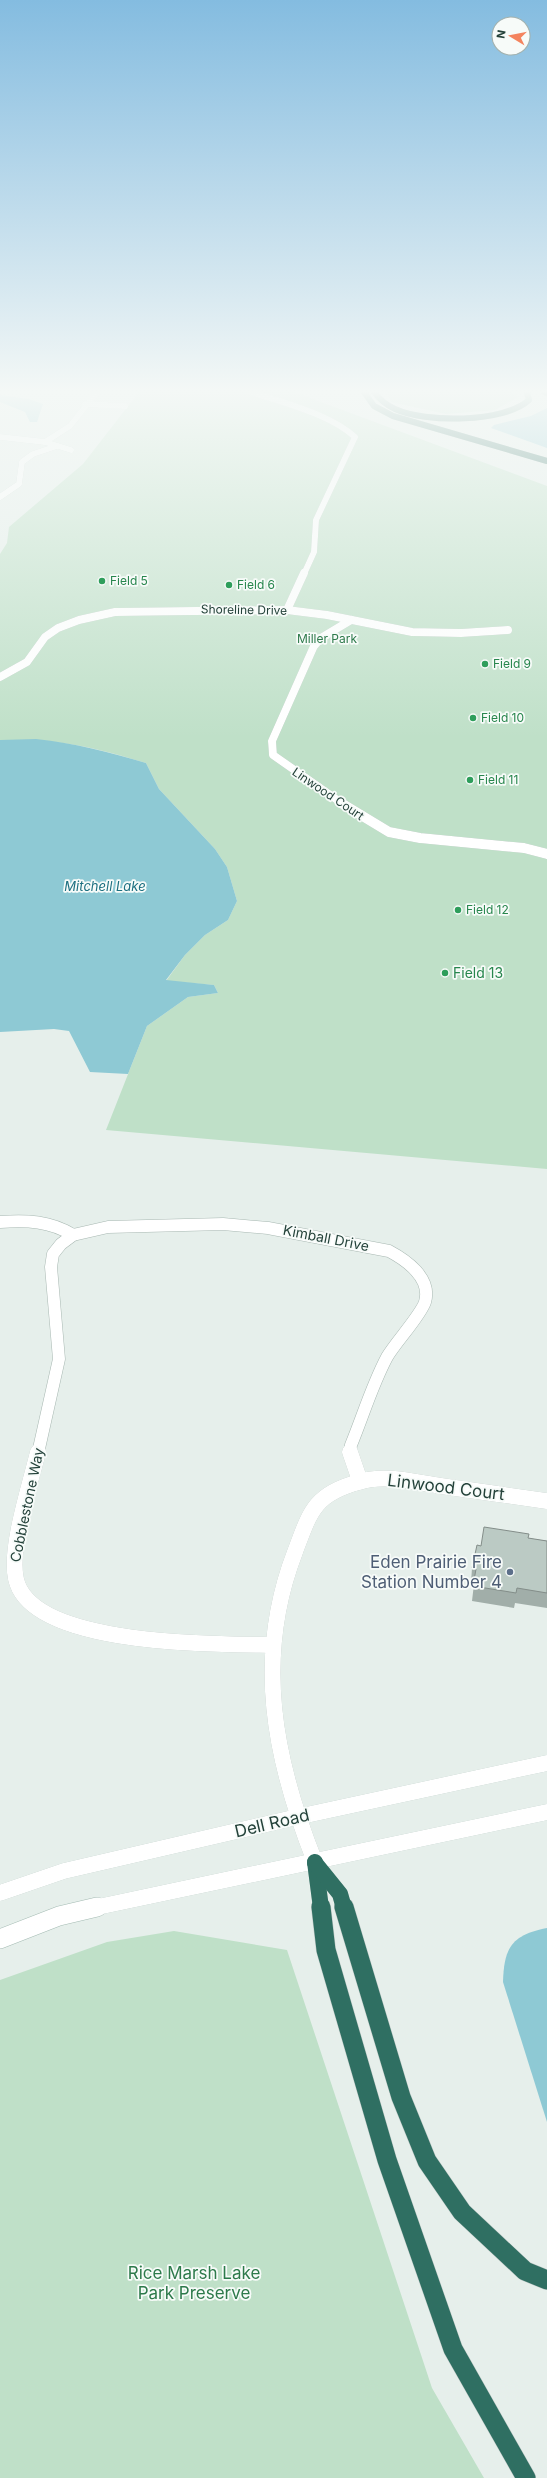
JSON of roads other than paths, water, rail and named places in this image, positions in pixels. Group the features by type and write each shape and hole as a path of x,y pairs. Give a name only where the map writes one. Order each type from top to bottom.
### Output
{"highway":[{"path":"315,1862 340,1894 401,2097 426,2161 462,2212 525,2271 547,2280"},
{"path":"315,1862 326,1950 387,2160 453,2348 526,2478"}],"street":[{"path":"287,610 314,552 316,520 322,508"},
{"name":"Shoreline Drive","path":"0,677 27,662 40,643 51,632 91,616 132,611 287,610 351,620 394,629 430,633 476,633 508,630"},
{"name":"Linwood Court","path":"351,620 321,638 314,646 272,741 271,751 273,755 368,821 389,832 420,838 524,848 547,854"},
{"path":"0,1222 19,1220 46,1222 74,1235"},
{"name":"Kimball Drive","path":"74,1235 108,1227 246,1225 368,1246 388,1251 406,1260 418,1273 425,1287 425,1302 387,1357 351,1445 350,1455 360,1481"},
{"name":"Cobblestone Way","path":"74,1235 61,1244 53,1254 51,1267 59,1359 15,1552 13,1571 19,1589 31,1604 48,1616 70,1624 104,1632 156,1639 273,1645"},
{"name":"Linwood Court","path":"315,1862 297,1817 293,1794 277,1736 271,1682 273,1645 283,1583 310,1512 328,1494 360,1481 398,1479 450,1488 547,1501"},
{"name":"Dell Road","path":"0,1893 64,1871 297,1817 547,1763"},
{"path":"0,1939 59,1916 135,1897 315,1862 547,1812"}],"water":[{"name":"Mitchell Lake","path":"36,739 92,748 146,763 159,789 215,849 227,867 237,901 228,920 205,935 185,955 166,980 214,985 218,993 188,997 147,1026 128,1074 90,1072 69,1031 54,1029 0,1032 0,740"},
{"path":"547,1928 547,2122 503,1982 505,1960 512,1944 526,1934"}],"place":[{"name":"Field 5","path":"102,581"},
{"name":"Field 6","path":"229,585"},
{"name":"Field 9","path":"485,664"},
{"name":"Field 10","path":"473,718"},
{"name":"Field 11","path":"470,780"},
{"name":"Field 12","path":"458,910"},
{"name":"Field 13","path":"445,973"},
{"name":"Eden Prairie Fire Station Number 4","path":"510,1572"}],"park label":[{"name":"Miller Park","path":"327,639"},
{"name":"Rice Marsh Lake Park Preserve","path":"194,2283"}]}
